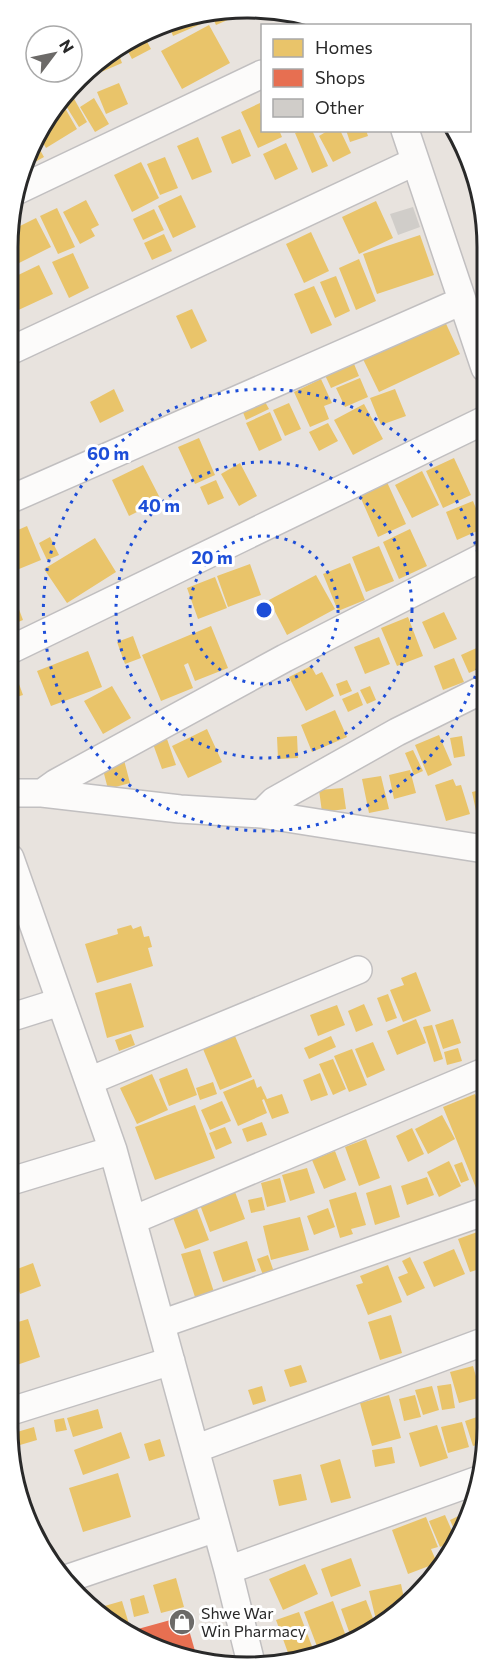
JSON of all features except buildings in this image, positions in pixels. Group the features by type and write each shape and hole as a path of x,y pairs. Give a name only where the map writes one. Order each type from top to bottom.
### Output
{"street":[{"path":"27,186 261,74"},
{"path":"406,132 477,345"},
{"path":"18,347 414,162"},
{"path":"18,496 462,301"},
{"path":"18,646 477,424"},
{"path":"42,793 56,783 285,658 477,560"},
{"path":"261,814 274,801 397,732 477,692"},
{"path":"18,793 42,793 180,809 261,814 477,848"},
{"path":"18,881 113,1150 228,1570 250,1657"},
{"path":"89,1081 358,970"},
{"path":"18,1015 60,1002"},
{"path":"133,1220 477,1075"},
{"path":"18,1179 113,1150"},
{"path":"160,1324 477,1214"},
{"path":"195,1449 477,1344"},
{"path":"18,1409 171,1361"},
{"path":"228,1570 470,1483"},
{"path":"73,1577 216,1528"}],"place":[{"name":"Shwe War Win Pharmacy","path":"182,1622"}]}
